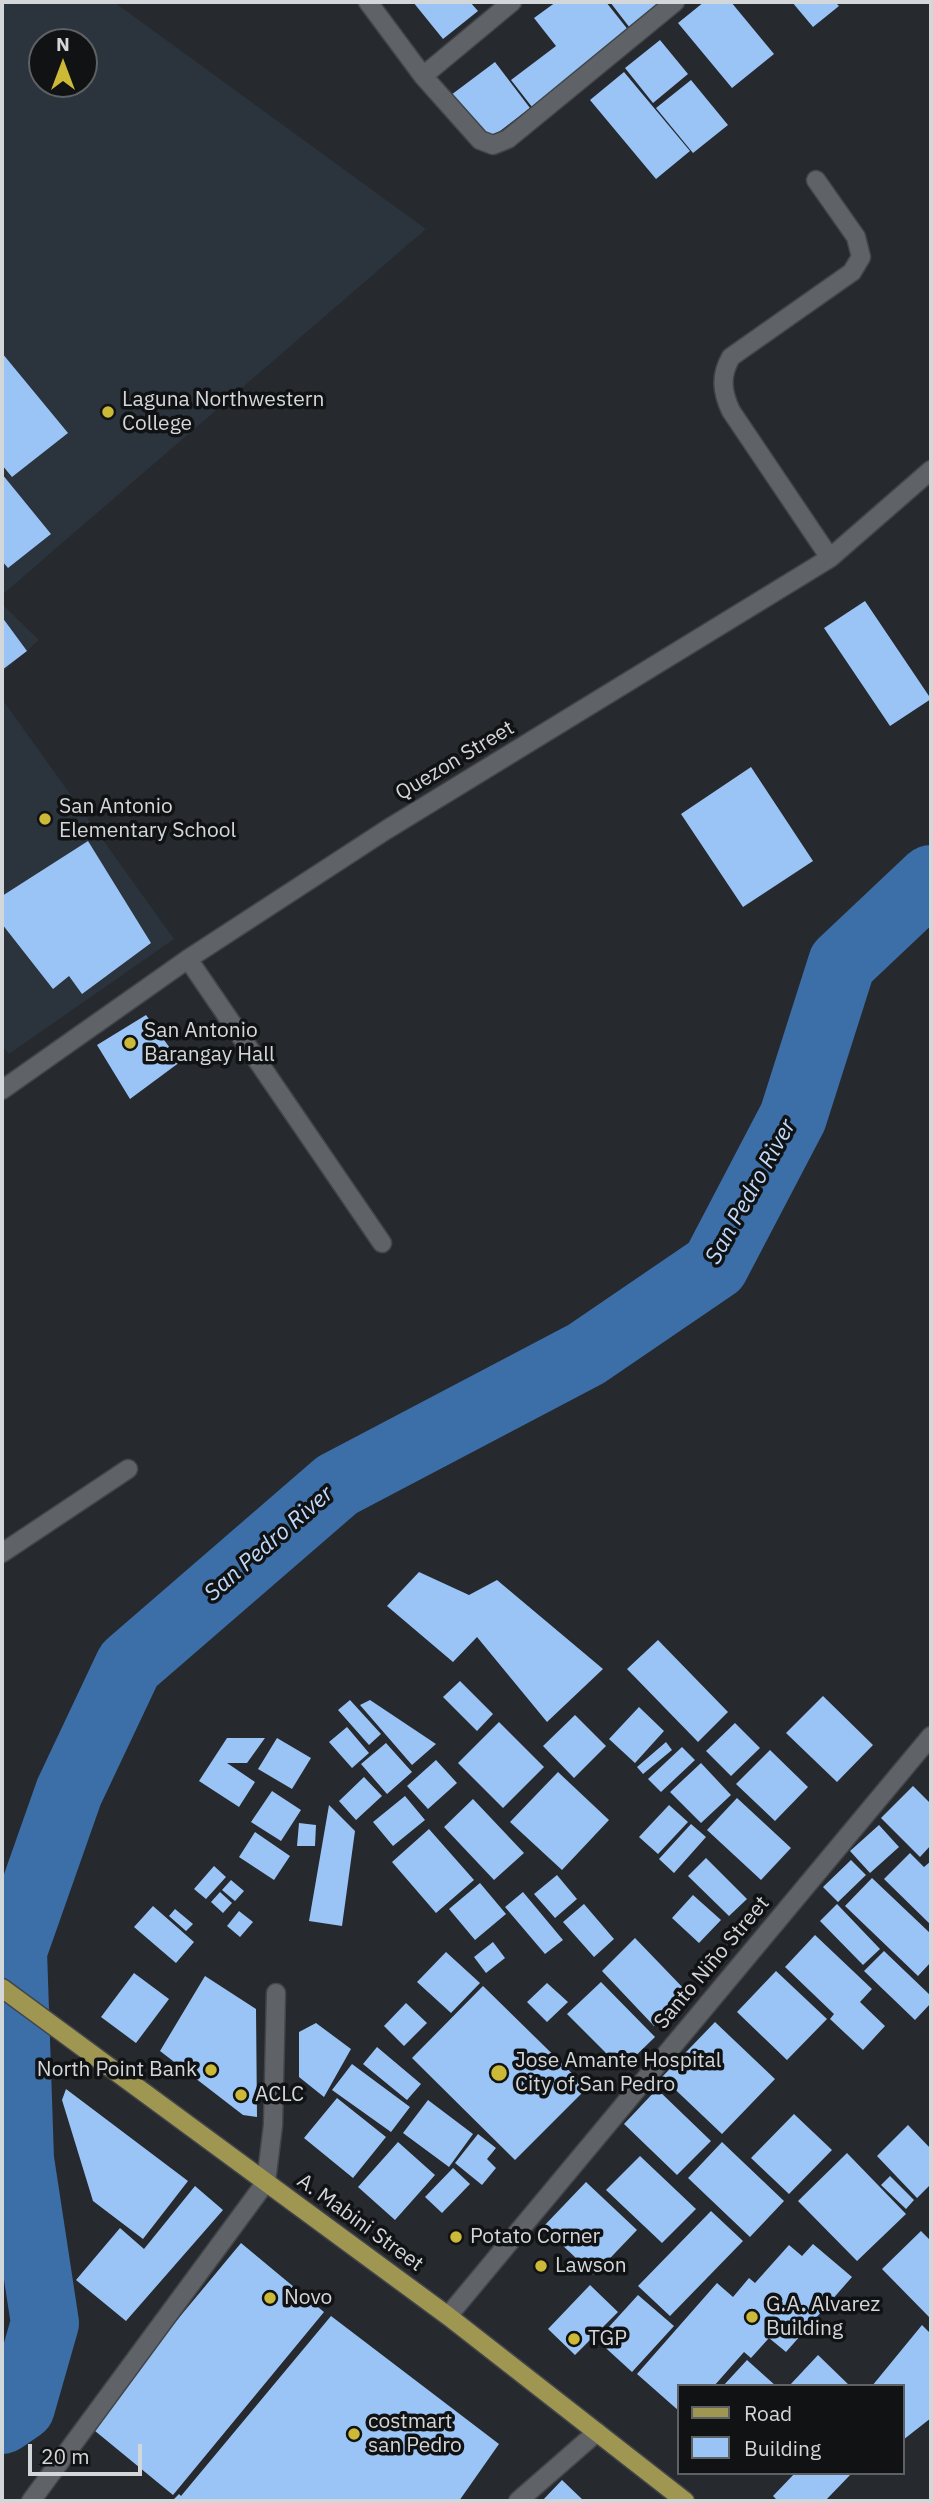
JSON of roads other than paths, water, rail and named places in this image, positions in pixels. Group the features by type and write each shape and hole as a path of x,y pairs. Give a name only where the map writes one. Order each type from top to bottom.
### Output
{"main road":[{"name":"A. Mabini Street","path":"2,1988 448,2316 685,2501"}],"street":[{"path":"368,2 423,76 480,140 500,143 675,2"},
{"path":"423,76 512,2"},
{"path":"816,180 856,237 861,257 852,272 732,357 725,368 722,383 732,411 830,558"},
{"name":"Quezon Street","path":"8,1086 188,959 386,830 830,558 931,470"},
{"path":"188,959 382,1243"},
{"path":"2,1068 8,1086"},
{"path":"2,1553 128,1469"},
{"name":"Santo Niño Street","path":"448,2316 931,1736"},
{"path":"31,2501 266,2182 273,2125 276,1993"},
{"path":"518,2501 597,2432"}],"waterway":[{"name":"San Pedro River","path":"2,2420 21,2407 45,2323 20,2159 13,1951 69,1792 129,1665 337,1485 586,1354 715,1266 793,1117 842,963 931,879"}],"place":[{"name":"Laguna Northwestern College","path":"108,412"},
{"name":"San Antonio Elementary School","path":"45,819"},
{"name":"San Antonio Barangay Hall","path":"130,1043"},
{"name":"North Point Bank","path":"211,2070"},
{"name":"Jose Amante Hospital City of San Pedro","path":"499,2073"},
{"name":"ACLC","path":"241,2095"},
{"name":"Potato Corner","path":"456,2237"},
{"name":"Lawson","path":"541,2266"},
{"name":"Novo","path":"270,2298"},
{"name":"G.A. Alvarez Building","path":"752,2317"},
{"name":"TGP","path":"574,2339"},
{"name":"costmart san Pedro","path":"354,2434"}]}
